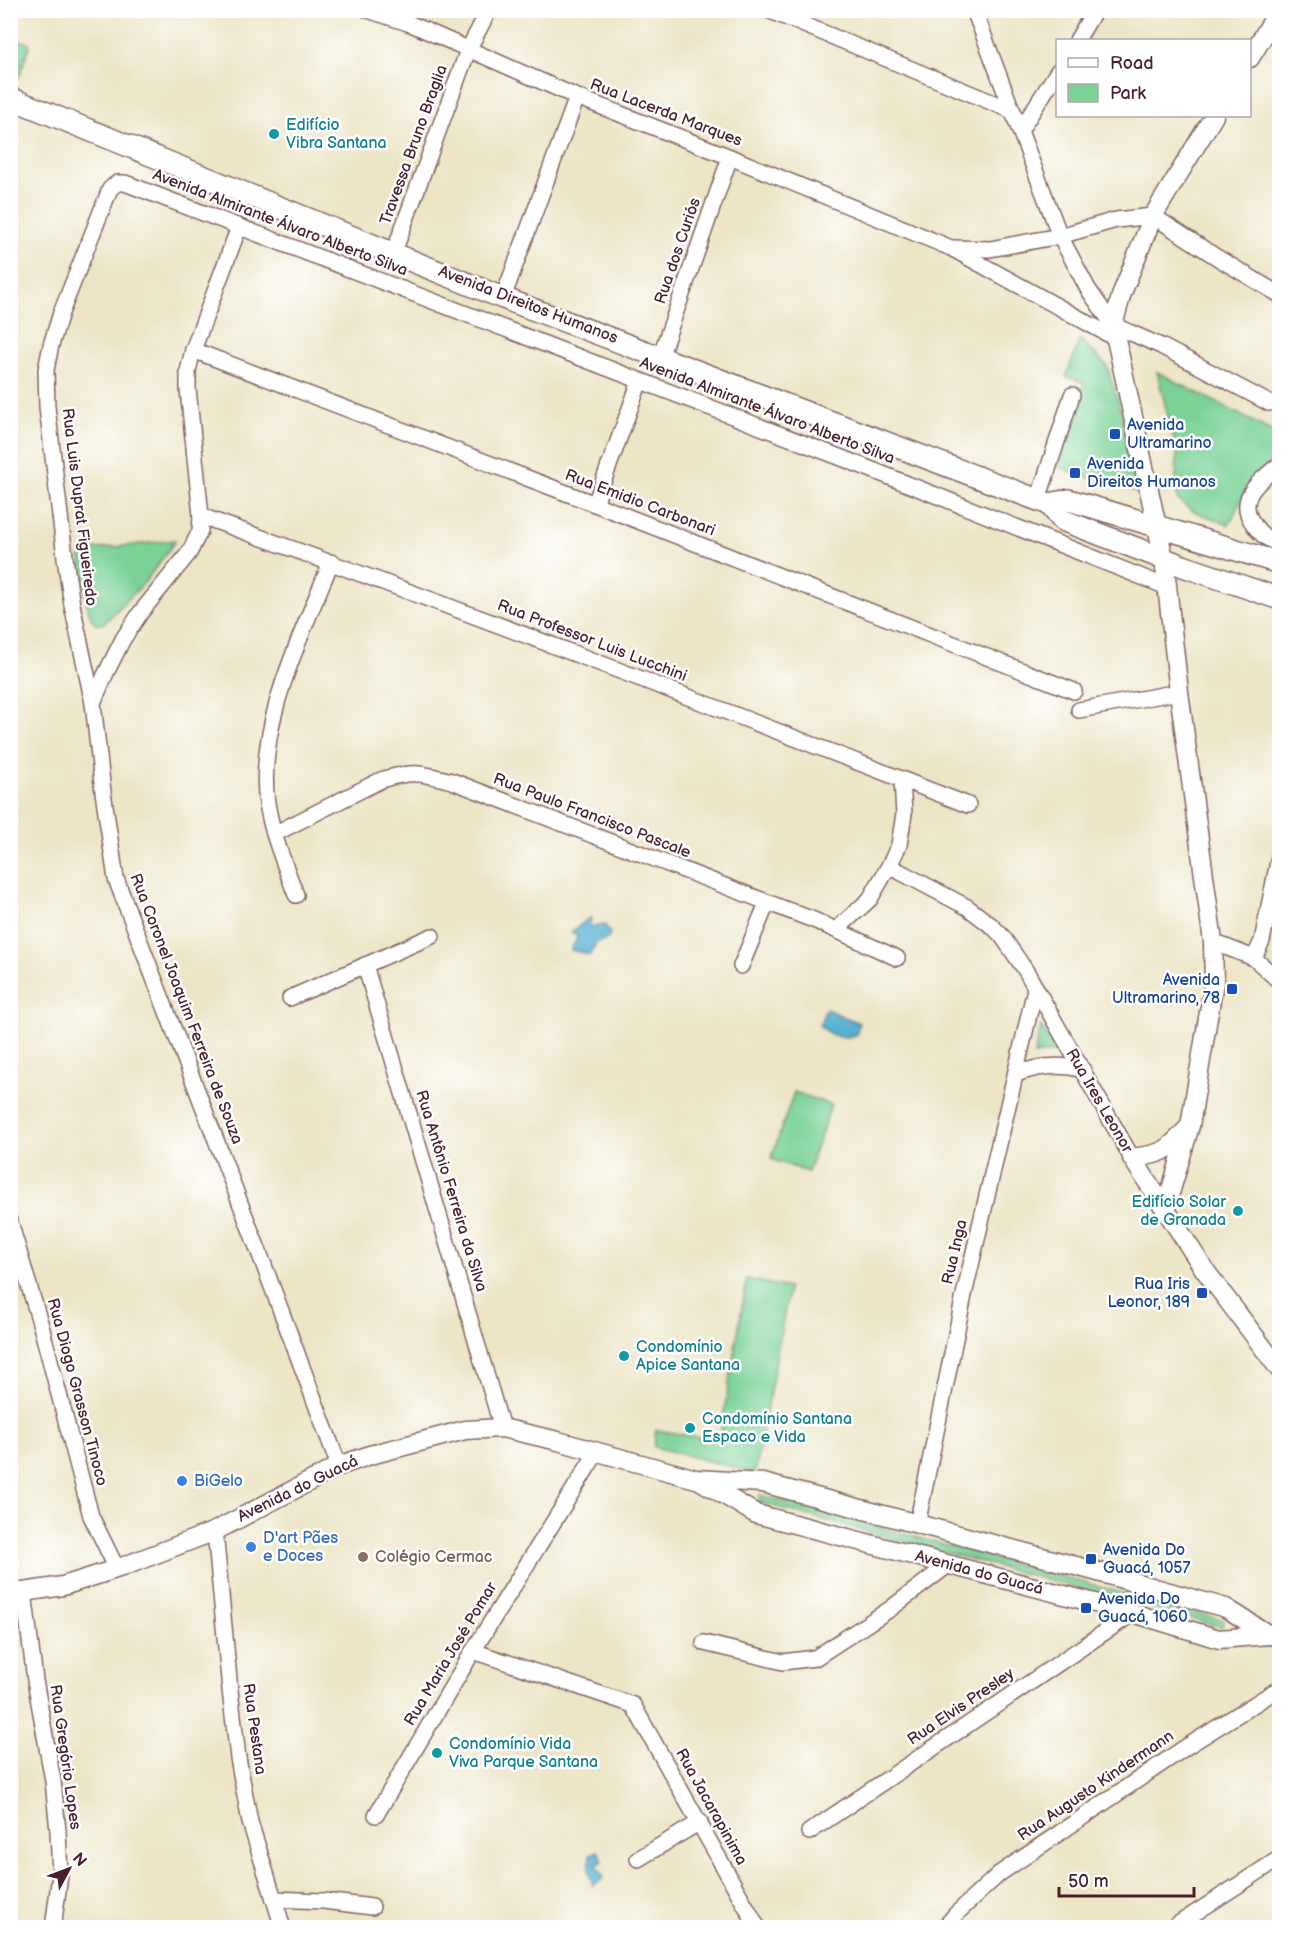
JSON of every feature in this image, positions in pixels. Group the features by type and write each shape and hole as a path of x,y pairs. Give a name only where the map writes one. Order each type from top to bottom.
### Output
{"main road":[{"name":"Avenida Direitos Humanos","path":"10,98 503,298 1043,502 1062,520 1164,559 1280,599"},
{"name":"Avenida Direitos Humanos","path":"1043,502 1069,500 1280,563"}],"street":[{"name":"Rua Lacerda Marques","path":"368,10 411,24 577,98 730,157 951,248 1114,332 1161,346 1269,403"},
{"name":"Travessa Bruno Braglia","path":"394,252 468,50 489,10"},
{"path":"768,10 1013,111"},
{"path":"974,10 1060,236 1114,332 1164,559 1179,692 1213,942 1214,982 1190,1126 1165,1210"},
{"path":"1078,39 1095,10"},
{"path":"1251,56 1279,10"},
{"path":"1020,131 1056,74"},
{"path":"503,298 577,98"},
{"path":"1114,332 1122,293 1153,216 1213,117"},
{"name":"Rua dos Curiós","path":"660,357 730,157"},
{"name":"Avenida Almirante Álvaro Alberto Silva","path":"117,183 125,183 239,226 847,460 1167,587"},
{"name":"Rua Luis Duprat Figueiredo","path":"93,704 67,575 47,407 46,370 61,313 110,189 117,183"},
{"name":"Rua Lacerda Marques","path":"951,248 990,249 1060,236 1116,220 1153,216"},
{"path":"1153,216 1280,295"},
{"name":"Rua Coronel Joaquim Ferreira de Souza","path":"239,226 193,350 188,371 201,516 200,531 189,553 141,612 123,639 93,704 116,879 339,1466"},
{"name":"Rua Emidio Carbonari","path":"193,350 1074,691"},
{"path":"595,504 640,381"},
{"path":"1043,502 1072,395"},
{"path":"1280,464 1250,492 1246,510 1248,518 1259,532 1270,541 1280,544"},
{"name":"Rua Professor Luis Lucchini","path":"201,516 331,562 968,805"},
{"path":"296,895 274,834 267,803 266,764 271,723 285,679 331,562"},
{"path":"1079,710 1179,692"},
{"name":"Rua Paulo Francisco Pascale","path":"274,834 381,780 399,774 419,773 452,781 836,930 897,958"},
{"path":"836,930 870,899 899,845 904,814 902,779"},
{"path":"1254,958 1262,941 1280,852"},
{"name":"Rua Ires Leonor","path":"889,866 967,907 1002,936 1026,971 1132,1158 1165,1210 1204,1269 1280,1370"},
{"path":"741,966 766,903"},
{"path":"290,998 432,936"},
{"path":"1213,942 1254,958 1280,982"},
{"name":"Rua Antônio Ferreira da Silva","path":"364,965 502,1428"},
{"name":"Rua Inga","path":"917,1525 964,1295 1035,989"},
{"path":"1016,1074 1040,1067 1055,1066 1083,1070"},
{"path":"1132,1158 1162,1153 1173,1145 1190,1126"},
{"name":"Rua Diogo Grasson Tinoco","path":"10,1222 41,1326 91,1516 117,1569"},
{"name":"Avenida do Guacá","path":"17,1592 63,1586 117,1569 214,1531 339,1466 384,1450 465,1430 502,1428 696,1479 763,1483 1091,1570 1226,1608 1274,1636"},
{"name":"Rua Maria José Pomar","path":"376,1815 473,1650 597,1452"},
{"name":"Avenida do Guacá","path":"696,1479 756,1514 1133,1613 1219,1639 1274,1636"},
{"name":"Rua Pestana","path":"214,1531 238,1758 250,1822 283,1928"},
{"path":"704,1643 783,1662 815,1658 890,1610 948,1565"},
{"name":"Rua Gregório Lopes","path":"17,1592 35,1680 58,1831 60,1875 53,1928"},
{"name":"Rua Elvis Presley","path":"809,1832 1133,1613"},
{"name":"Rua Jacarapinima","path":"473,1650 633,1705 758,1928"},
{"name":"Rua Augusto Kindermann","path":"944,1928 999,1874 1186,1747 1280,1688"},
{"path":"638,1860 700,1822"},
{"path":"1173,1928 1280,1858"},
{"path":"274,1899 324,1901 372,1907"}],"green space":[{"path":"11,37 30,44 19,77 11,74"},
{"path":"1080,339 1107,366 1132,446 1142,493 1103,483 1056,466 1084,382 1066,377"},
{"path":"1157,372 1279,435 1279,452 1248,486 1229,525 1191,510 1178,500 1176,493 1177,453"},
{"path":"176,540 145,582 103,624 96,625 86,602 81,551"},
{"path":"1041,1026 1056,1052 1034,1055"},
{"path":"794,1092 831,1105 808,1172 771,1159"},
{"path":"747,1279 789,1288 755,1473 654,1447 656,1430 719,1441"},
{"path":"760,1495 1223,1620 1222,1627 758,1502"}],"water":[{"path":"591,917 590,927 605,925 610,933 608,939 596,943 590,955 571,950 578,936 571,932"},
{"path":"826,1009 859,1023 856,1035 841,1037 823,1029 819,1025"},
{"path":"598,1851 603,1861 597,1865 604,1878 593,1886 589,1872 590,1854"}],"place":[{"name":"Edifício Vibra Santana","path":"274,134"},
{"name":"Avenida Ultramarino","path":"1115,434"},
{"name":"Avenida Direitos Humanos","path":"1075,473"},
{"name":"Avenida Ultramarino, 78","path":"1232,989"},
{"name":"Edifício Solar de Granada","path":"1238,1211"},
{"name":"Rua Iris Leonor, 189","path":"1202,1293"},
{"name":"Condomínio Apice Santana","path":"624,1356"},
{"name":"Condomínio Santana Espaco e Vida","path":"690,1428"},
{"name":"BiGelo","path":"182,1481"},
{"name":"D'art Pães e Doces","path":"251,1547"},
{"name":"Colégio Cermac","path":"363,1557"},
{"name":"Avenida Do Guacá, 1057","path":"1091,1559"},
{"name":"Avenida Do Guacá, 1060","path":"1086,1608"},
{"name":"Condomínio Vida Viva Parque Santana","path":"437,1753"}]}
